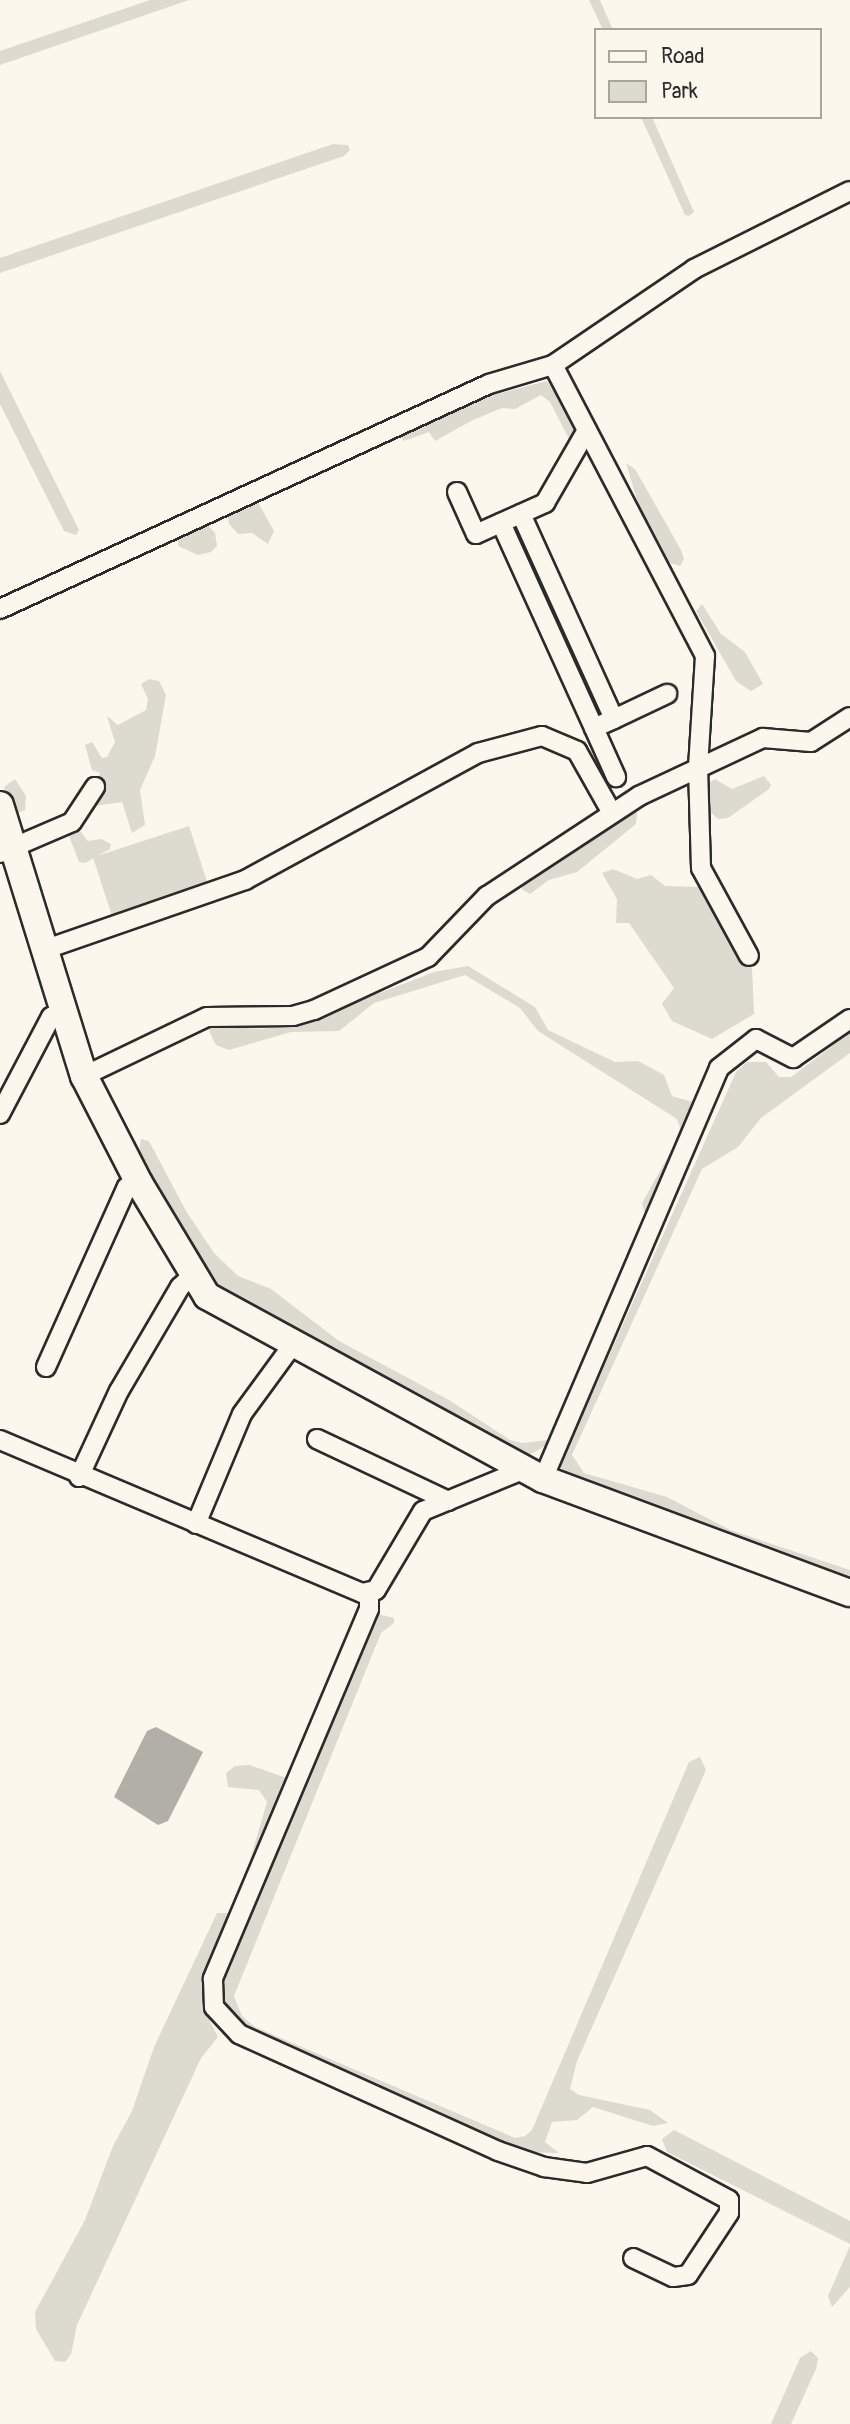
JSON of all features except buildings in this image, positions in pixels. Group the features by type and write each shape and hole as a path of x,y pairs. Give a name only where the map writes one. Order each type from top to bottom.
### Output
{"street":[{"path":"0,609 489,384 553,365 694,269 850,191"},
{"path":"553,365 705,656 698,767 701,868 749,956"},
{"path":"457,492 476,534 545,503 587,430"},
{"path":"521,514 614,719"},
{"path":"501,523 616,777"},
{"path":"594,728 667,694"},
{"path":"84,1076 192,1021 222,1016 293,1016 428,957 486,896 612,813 698,767 763,738 811,742 850,717"},
{"path":"44,942 103,916 107,926 245,880 478,753 542,736 577,751 612,813"},
{"path":"5,849 72,822 95,787"},
{"path":"0,805 5,849 44,942 84,1076 138,1180 207,1296 533,1474 850,1592"},
{"path":"0,1114 51,1017 65,1011"},
{"path":"533,1474 719,1068 756,1039 793,1058 850,1018"},
{"path":"46,1367 127,1187 138,1180"},
{"path":"79,1477 119,1391 180,1287 194,1274"},
{"path":"196,1524 242,1414 294,1343"},
{"path":"317,1439 441,1498"},
{"path":"0,1440 79,1477 369,1594"},
{"path":"533,1474 441,1498 423,1511 380,1584 369,1594 369,1608 213,1979 214,2007 239,2034 498,2151 544,2167 587,2173 647,2156 729,2200 729,2213 688,2275 673,2277 633,2258"}],"green space":[{"path":"150,0 189,0 0,65 0,51"},
{"path":"589,0 600,0 612,28 602,28"},
{"path":"642,119 653,119 694,212 689,216 685,215"},
{"path":"333,144 348,145 350,150 344,156 0,273 0,258"},
{"path":"0,371 79,530 76,535 64,531 0,404"},
{"path":"547,381 570,416 576,433 569,439 550,402 541,395 515,409 502,408 471,421 435,441 429,432 404,441 399,434 467,402"},
{"path":"626,463 635,469 681,550 684,559 680,566 670,563 640,510"},
{"path":"256,499 274,531 268,544 252,533 238,534 229,524 228,514 234,507"},
{"path":"198,524 207,524 215,533 217,546 211,552 198,555 178,546 178,535"},
{"path":"702,604 721,634 745,652 763,684 751,691 736,681 696,611"},
{"path":"149,679 159,681 166,695 155,756 140,790 145,825 132,833 122,802 95,806 90,802 100,773 92,770 85,745 92,742 102,758 107,757 115,742 107,716 118,725 146,710 148,699 141,684"},
{"path":"764,776 771,785 769,789 728,818 718,819 705,807 709,783 715,779 732,789"},
{"path":"15,779 26,796 25,810 12,815 4,787"},
{"path":"631,809 637,813 636,824 577,872 549,880 530,894 523,890 520,883 593,839"},
{"path":"189,826 208,886 112,917 93,857"},
{"path":"80,831 88,841 101,839 111,844 110,849 85,863 79,862 69,836"},
{"path":"613,869 637,879 651,875 665,886 702,887 752,968 754,1014 712,1039 672,1021 662,1004 674,988 629,923 616,923 617,899 602,873"},
{"path":"468,966 535,1007 548,1030 615,1062 638,1061 664,1075 672,1096 696,1103 651,1211 644,1211 642,1203 675,1144 680,1128 677,1119 538,1031 520,1008 465,975 374,1003 339,1031 291,1032 229,1050 216,1045 210,1033 209,1025 260,1029 297,1025 434,972"},
{"path":"850,1033 850,1053 761,1118 738,1147 702,1169 572,1455 584,1473 667,1497 730,1530 850,1570 850,1583 566,1478 560,1465 736,1072 747,1062 766,1062 779,1077 791,1077"},
{"path":"141,1139 149,1141 186,1211 214,1253 238,1276 271,1289 339,1341 449,1400 510,1440 522,1443 548,1440 548,1444 528,1456 208,1282 138,1157"},
{"path":"378,1614 394,1618 394,1623 381,1633 234,1996 242,2016 255,2027 515,2138 525,2136 532,2130 689,1762 700,1757 706,1770 577,2061 570,2089 579,2095 650,2110 668,2123 653,2126 593,2107 577,2120 552,2122 545,2142 559,2153 520,2152 246,2032 226,2016 217,1986 372,1619"},
{"path":"250,1765 289,1779 237,1904 267,1802 259,1790 228,1787 226,1773 235,1766"},
{"path":"217,1913 228,1913 232,1921 206,1979 205,2011 218,2037 201,2058 77,2325 71,2354 65,2362 55,2361 36,2329 35,2312 85,2220 113,2146 132,2111 154,2047"},
{"path":"674,2130 850,2221 850,2244 667,2152 662,2139"},
{"path":"850,2246 850,2287 832,2307 828,2296"},
{"path":"811,2351 818,2358 816,2369 791,2424 771,2424 800,2358"}],"shaded area":[{"path":"156,1727 203,1752 168,1821 158,1825 114,1797 147,1731"}]}
